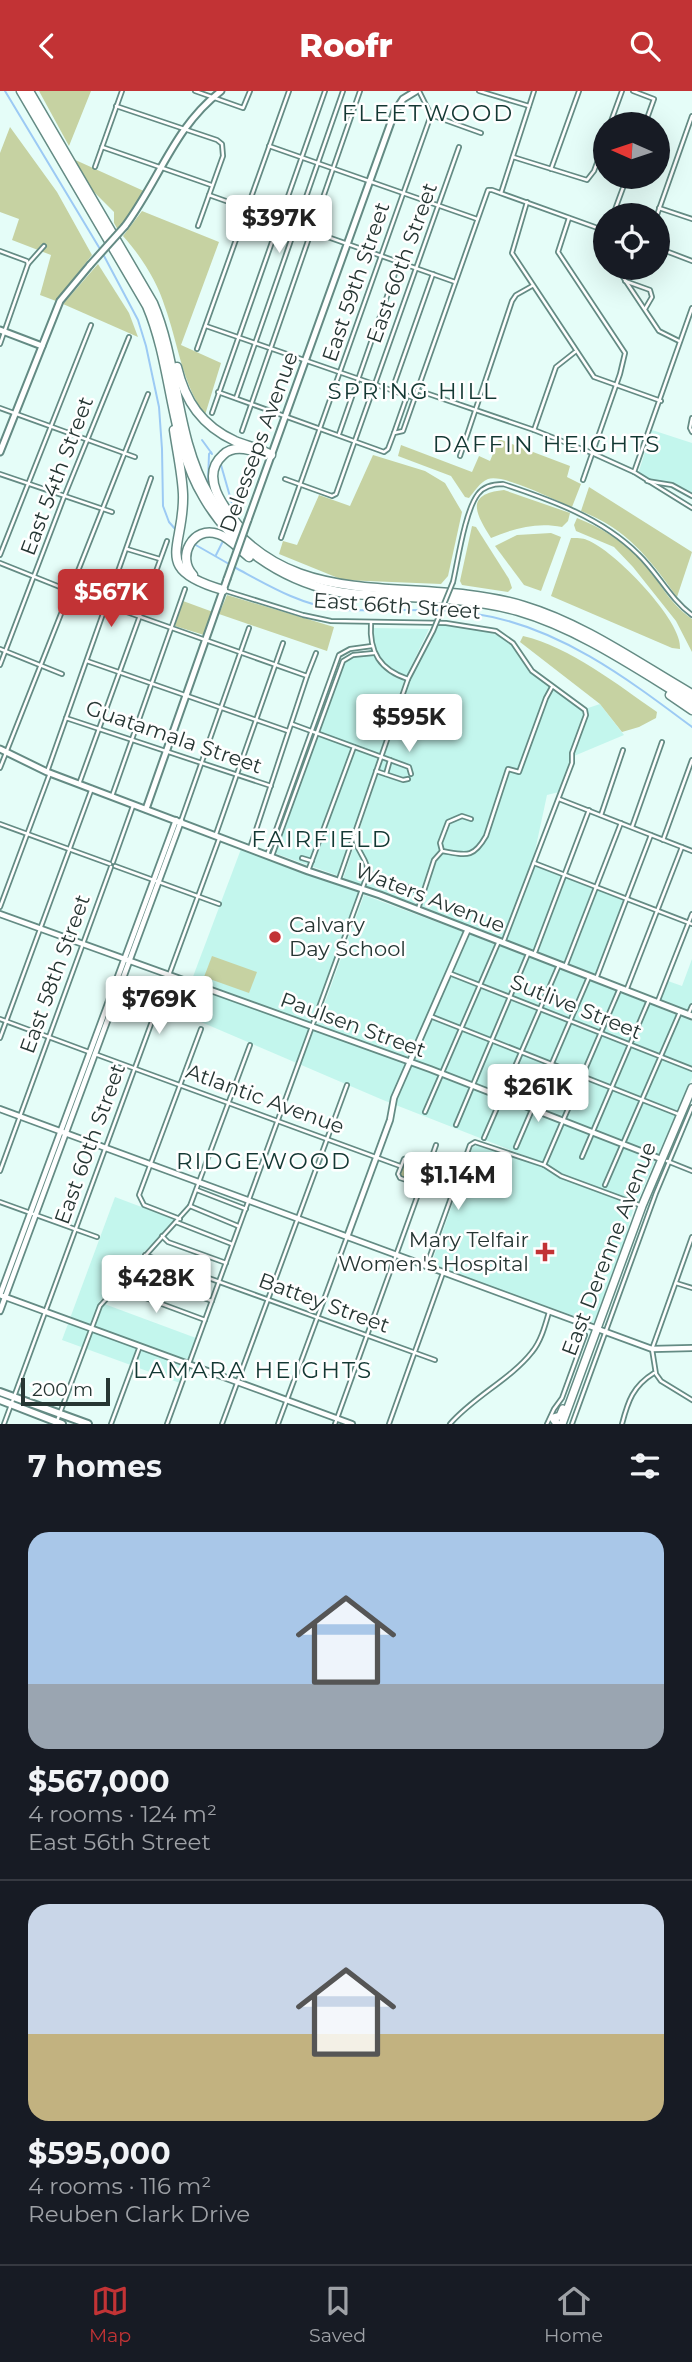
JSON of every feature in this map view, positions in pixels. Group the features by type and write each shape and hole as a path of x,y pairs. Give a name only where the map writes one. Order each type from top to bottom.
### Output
{"highway":[{"path":"19,91 147,306 155,325 186,458 199,489 217,518 240,543 267,563 296,579 335,591"},
{"path":"29,91 156,301 183,389 196,412 222,434 271,455"},
{"path":"137,273 161,323 189,446 204,487 236,531 270,558 299,573 330,583 363,588 468,594 512,603 552,616 602,638 692,688"},
{"path":"164,364 183,494 176,545 178,563 190,578 223,590"},
{"path":"270,558 231,516 218,495 213,473 219,458 234,449 242,448 271,455"},
{"path":"223,590 191,573 186,563 186,552 197,536 217,533 266,569 306,586 335,591 467,601 510,609 564,628 692,702"},
{"path":"552,616 692,694"},
{"path":"613,656 692,710"},
{"name":"East Derenne Avenue","path":"562,1424 642,1206 665,1161 692,1088"},
{"path":"556,1424 553,1418 560,1416 564,1405 572,1398"}],"main road":[{"path":"0,452 60,301 125,226 149,193 182,129 197,111 221,91"},
{"name":"Delesseps Avenue","path":"146,809 395,111 402,99 415,91"},
{"path":"2,331 42,346"},
{"name":"Waters Avenue","path":"3,751 48,773 308,871 418,909 690,1016"},
{"path":"0,1392 12,1401 58,1423"},
{"path":"0,1400 60,1414 88,1424"}],"street":[{"path":"95,167 122,91"},
{"path":"195,91 243,108 250,91"},
{"path":"197,349 289,91"},
{"path":"212,413 325,91"},
{"path":"236,398 343,91"},
{"path":"242,431 360,91"},
{"path":"415,91 431,115 481,133"},
{"path":"479,91 529,106"},
{"path":"501,193 534,91"},
{"path":"551,169 579,91"},
{"path":"614,112 622,91"},
{"path":"633,91 654,99 649,112"},
{"path":"116,106 222,144 223,156 198,226"},
{"name":"East 59th Street","path":"281,538 431,115"},
{"path":"661,203 692,116"},
{"path":"269,146 477,219"},
{"path":"102,147 212,185"},
{"name":"East 60th Street","path":"300,485 332,496 336,494 459,147"},
{"path":"513,156 584,180 590,178 593,170"},
{"path":"394,433 403,431 485,193 492,190 593,226"},
{"path":"209,195 455,282"},
{"path":"527,202 512,253 576,352 594,377 661,401"},
{"path":"670,212 692,219"},
{"path":"569,218 558,253 625,353 583,480"},
{"path":"0,344 2,331 28,264 44,246"},
{"path":"0,251 27,261 28,264"},
{"path":"670,253 692,261"},
{"path":"339,435 398,262"},
{"path":"392,390 433,274"},
{"path":"625,281 650,290 652,297 645,309"},
{"path":"625,281 659,331 680,341"},
{"path":"460,456 512,301 516,295 532,286"},
{"path":"635,472 692,308"},
{"path":"0,555 92,325"},
{"path":"206,326 414,398"},
{"name":"East 54th Street","path":"0,665 64,496 129,337"},
{"path":"534,430 556,367 576,352"},
{"path":"417,390 476,409 592,453 635,472 692,508"},
{"path":"218,392 384,452 394,433 407,395"},
{"path":"0,768 3,751 148,394"},
{"path":"0,408 135,457"},
{"path":"692,418 692,432"},
{"path":"0,474 113,512"},
{"path":"0,907 151,478"},
{"path":"285,479 300,485"},
{"path":"647,481 672,485 692,496"},
{"path":"338,881 408,679 433,631 453,582 468,519 478,494 493,484 503,484 583,516 612,531 640,556 681,607 692,615"},
{"path":"79,784 167,541"},
{"path":"127,549 160,559"},
{"path":"0,563 107,605 307,675"},
{"path":"112,796 186,589"},
{"name":"East 66th Street","path":"223,590 315,618 339,622 446,623 496,631 510,639 528,667 552,688 582,707 586,714 572,753 572,763 534,863 425,1112"},
{"path":"370,622 373,653 389,672 408,679"},
{"path":"0,1311 33,1213 250,628"},
{"name":"East 60th Street","path":"4,1424 198,896 236,775 283,643"},
{"path":"270,856 289,793 339,655 344,651 372,646"},
{"path":"0,649 62,674"},
{"path":"250,848 316,653"},
{"path":"270,856 341,664 354,655 373,653"},
{"path":"87,661 290,731"},
{"path":"336,662 341,664"},
{"path":"442,851 468,855 481,845 508,769 519,772 552,688"},
{"name":"Guatamala Street","path":"66,718 271,786"},
{"path":"292,724 409,767 411,774"},
{"path":"632,827 662,742"},
{"path":"308,871 354,747"},
{"path":"601,815 623,750"},
{"path":"386,774 390,760"},
{"path":"663,840 692,760"},
{"path":"376,771 403,780 408,779"},
{"path":"0,1038 92,788"},
{"path":"289,793 294,795"},
{"path":"559,799 692,851"},
{"name":"East 58th Street","path":"0,1171 134,804"},
{"path":"456,1125 565,875 589,810"},
{"path":"442,851 440,843 447,822 462,816 471,819"},
{"path":"484,1138 540,1009 562,966 621,823"},
{"path":"0,824 219,904"},
{"path":"596,979 651,835"},
{"path":"167,1424 363,889 368,873 367,862 356,846 355,836"},
{"path":"544,1165 600,1033 623,990 682,847"},
{"path":"418,909 434,860 442,851"},
{"path":"302,858 312,861"},
{"path":"534,863 690,924"},
{"path":"368,873 423,893"},
{"name":"Paulsen Street","path":"0,914 442,1073 692,1171"},
{"path":"657,1003 692,914"},
{"path":"278,1424 390,1120 394,1098 468,929"},
{"name":"Sutlive Street","path":"449,973 692,1069"},
{"path":"516,1147 589,977"},
{"path":"194,1015 204,988"},
{"path":"582,1157 649,1000"},
{"path":"690,1016 692,1006"},
{"path":"605,1185 680,1012"},
{"path":"430,1016 680,1115"},
{"name":"Atlantic Avenue","path":"0,1019 400,1166"},
{"path":"180,1219 144,1205 139,1195 201,1029"},
{"path":"58,1423 100,1306 190,1206 250,1045"},
{"path":"222,1424 346,1085"},
{"path":"572,1424 665,1161 692,1107"},
{"path":"0,1109 150,1166 246,1209"},
{"path":"426,1267 475,1142 544,1165 561,1176 642,1206"},
{"path":"429,1165 436,1145"},
{"name":"Atlantic Avenue","path":"406,1158 429,1165 451,1174 444,1194 400,1178 398,1174 406,1158"},
{"path":"335,1421 421,1185"},
{"path":"198,1187 347,1237 652,1349 692,1348"},
{"path":"0,1202 97,1237"},
{"path":"190,1206 239,1226"},
{"path":"176,1222 233,1245"},
{"path":"162,1237 168,1242 226,1263"},
{"path":"692,1237 652,1349 656,1372 669,1388 692,1399"},
{"name":"Battey Street","path":"144,1255 435,1360"},
{"path":"129,1272 212,1301"},
{"path":"389,1424 443,1273"},
{"path":"676,1283 692,1288"},
{"path":"116,1287 205,1320"},
{"path":"3,1296 286,1400 335,1421 352,1424"},
{"path":"450,1424 460,1412 531,1353 541,1336 549,1312"},
{"path":"547,1424 562,1398 585,1335"},
{"path":"111,1424 140,1346"},
{"path":"622,1424 629,1397 637,1386 656,1372"}],"shaded area":[{"path":"39,91 91,91 69,146"},
{"path":"10,127 57,192 92,255 56,301 40,295 51,255 12,240 19,219 0,212 0,153"},
{"path":"71,158 146,192 118,230 114,223 114,212 92,190"},
{"path":"142,211 219,242 181,345 221,363 205,415 191,390 158,288 142,260 123,236"},
{"path":"98,264 129,313 138,337 63,304"},
{"path":"652,430 692,443 692,499 670,486 660,483 658,486 638,474"},
{"path":"499,439 570,466 567,477 581,484 572,507 496,478 485,480 469,498 465,497 451,476 398,456 401,445 472,472 479,456 490,461"},
{"path":"373,455 425,471 445,483 462,512 448,576 441,584 343,580 279,554 283,541 297,545 319,495 350,506"},
{"path":"589,487 692,552 677,597 636,546 612,527 581,511"},
{"path":"504,490 570,513 568,521 562,527 526,527 491,538 478,513 478,501 491,492"},
{"path":"577,518 628,548 642,561 677,606 692,619 692,652 676,621 633,567 614,547 576,531 574,525"},
{"path":"472,526 476,527 509,579 512,588 508,592 462,585 460,581"},
{"path":"551,533 561,537 541,591 524,585 495,546 517,535"},
{"path":"571,538 585,539 599,546 629,571 671,622 680,649 672,648 551,596"},
{"path":"227,595 334,627 327,651 219,614"},
{"path":"183,601 213,612 204,635 175,626"},
{"path":"439,625 487,631 509,640 530,672 582,710 600,704 624,735 574,756 559,792 547,795 532,865 625,900 595,976 421,906 343,879 408,683"},
{"path":"374,628 429,629 404,681 339,876 274,853 344,661 352,655 366,654 374,644"},
{"path":"523,636 541,641 593,668 657,712 656,718 622,732 600,704 520,642"},
{"name":"Calvary Day School","path":"241,849 359,892 310,1024 191,982"},
{"path":"364,895 692,1021 692,1078 637,1202 564,1175 546,1164 383,1100 180,1013 190,986 315,1030"},
{"path":"212,956 257,972 249,993 204,977"},
{"path":"692,959 692,1012 661,1000 668,981 682,986"},
{"path":"478,1144 550,1169 563,1179 634,1206 626,1236 594,1323 431,1265 472,1148"},
{"path":"408,1159 449,1176 444,1191 400,1176 404,1162"},
{"path":"115,1197 176,1220 99,1302 196,1338 180,1383 62,1340"}],"waterway":[{"path":"5,91 100,249"},
{"path":"103,254 138,320 146,346 159,407 163,506 169,522 176,530"},
{"path":"202,440 210,451"},
{"path":"208,483 209,454 212,454"},
{"path":"221,465 235,514"},
{"path":"216,555 222,543"},
{"path":"194,544 229,564"},
{"path":"234,567 284,593 323,607 342,610 464,612 506,620 535,630 564,642 617,673 692,727"}],"place":[{"name":"Calvary Day School","path":"275,937"},
{"name":"Mary Telfair Women's Hospital","path":"545,1252"}],"district":[{"name":"FLEETWOOD","path":"428,113"},
{"name":"SPRING HILL","path":"413,391"},
{"name":"DAFFIN HEIGHTS","path":"547,444"},
{"name":"FAIRFIELD","path":"322,839"},
{"name":"RIDGEWOOD","path":"264,1161"},
{"name":"LAMARA HEIGHTS","path":"253,1370"}]}
